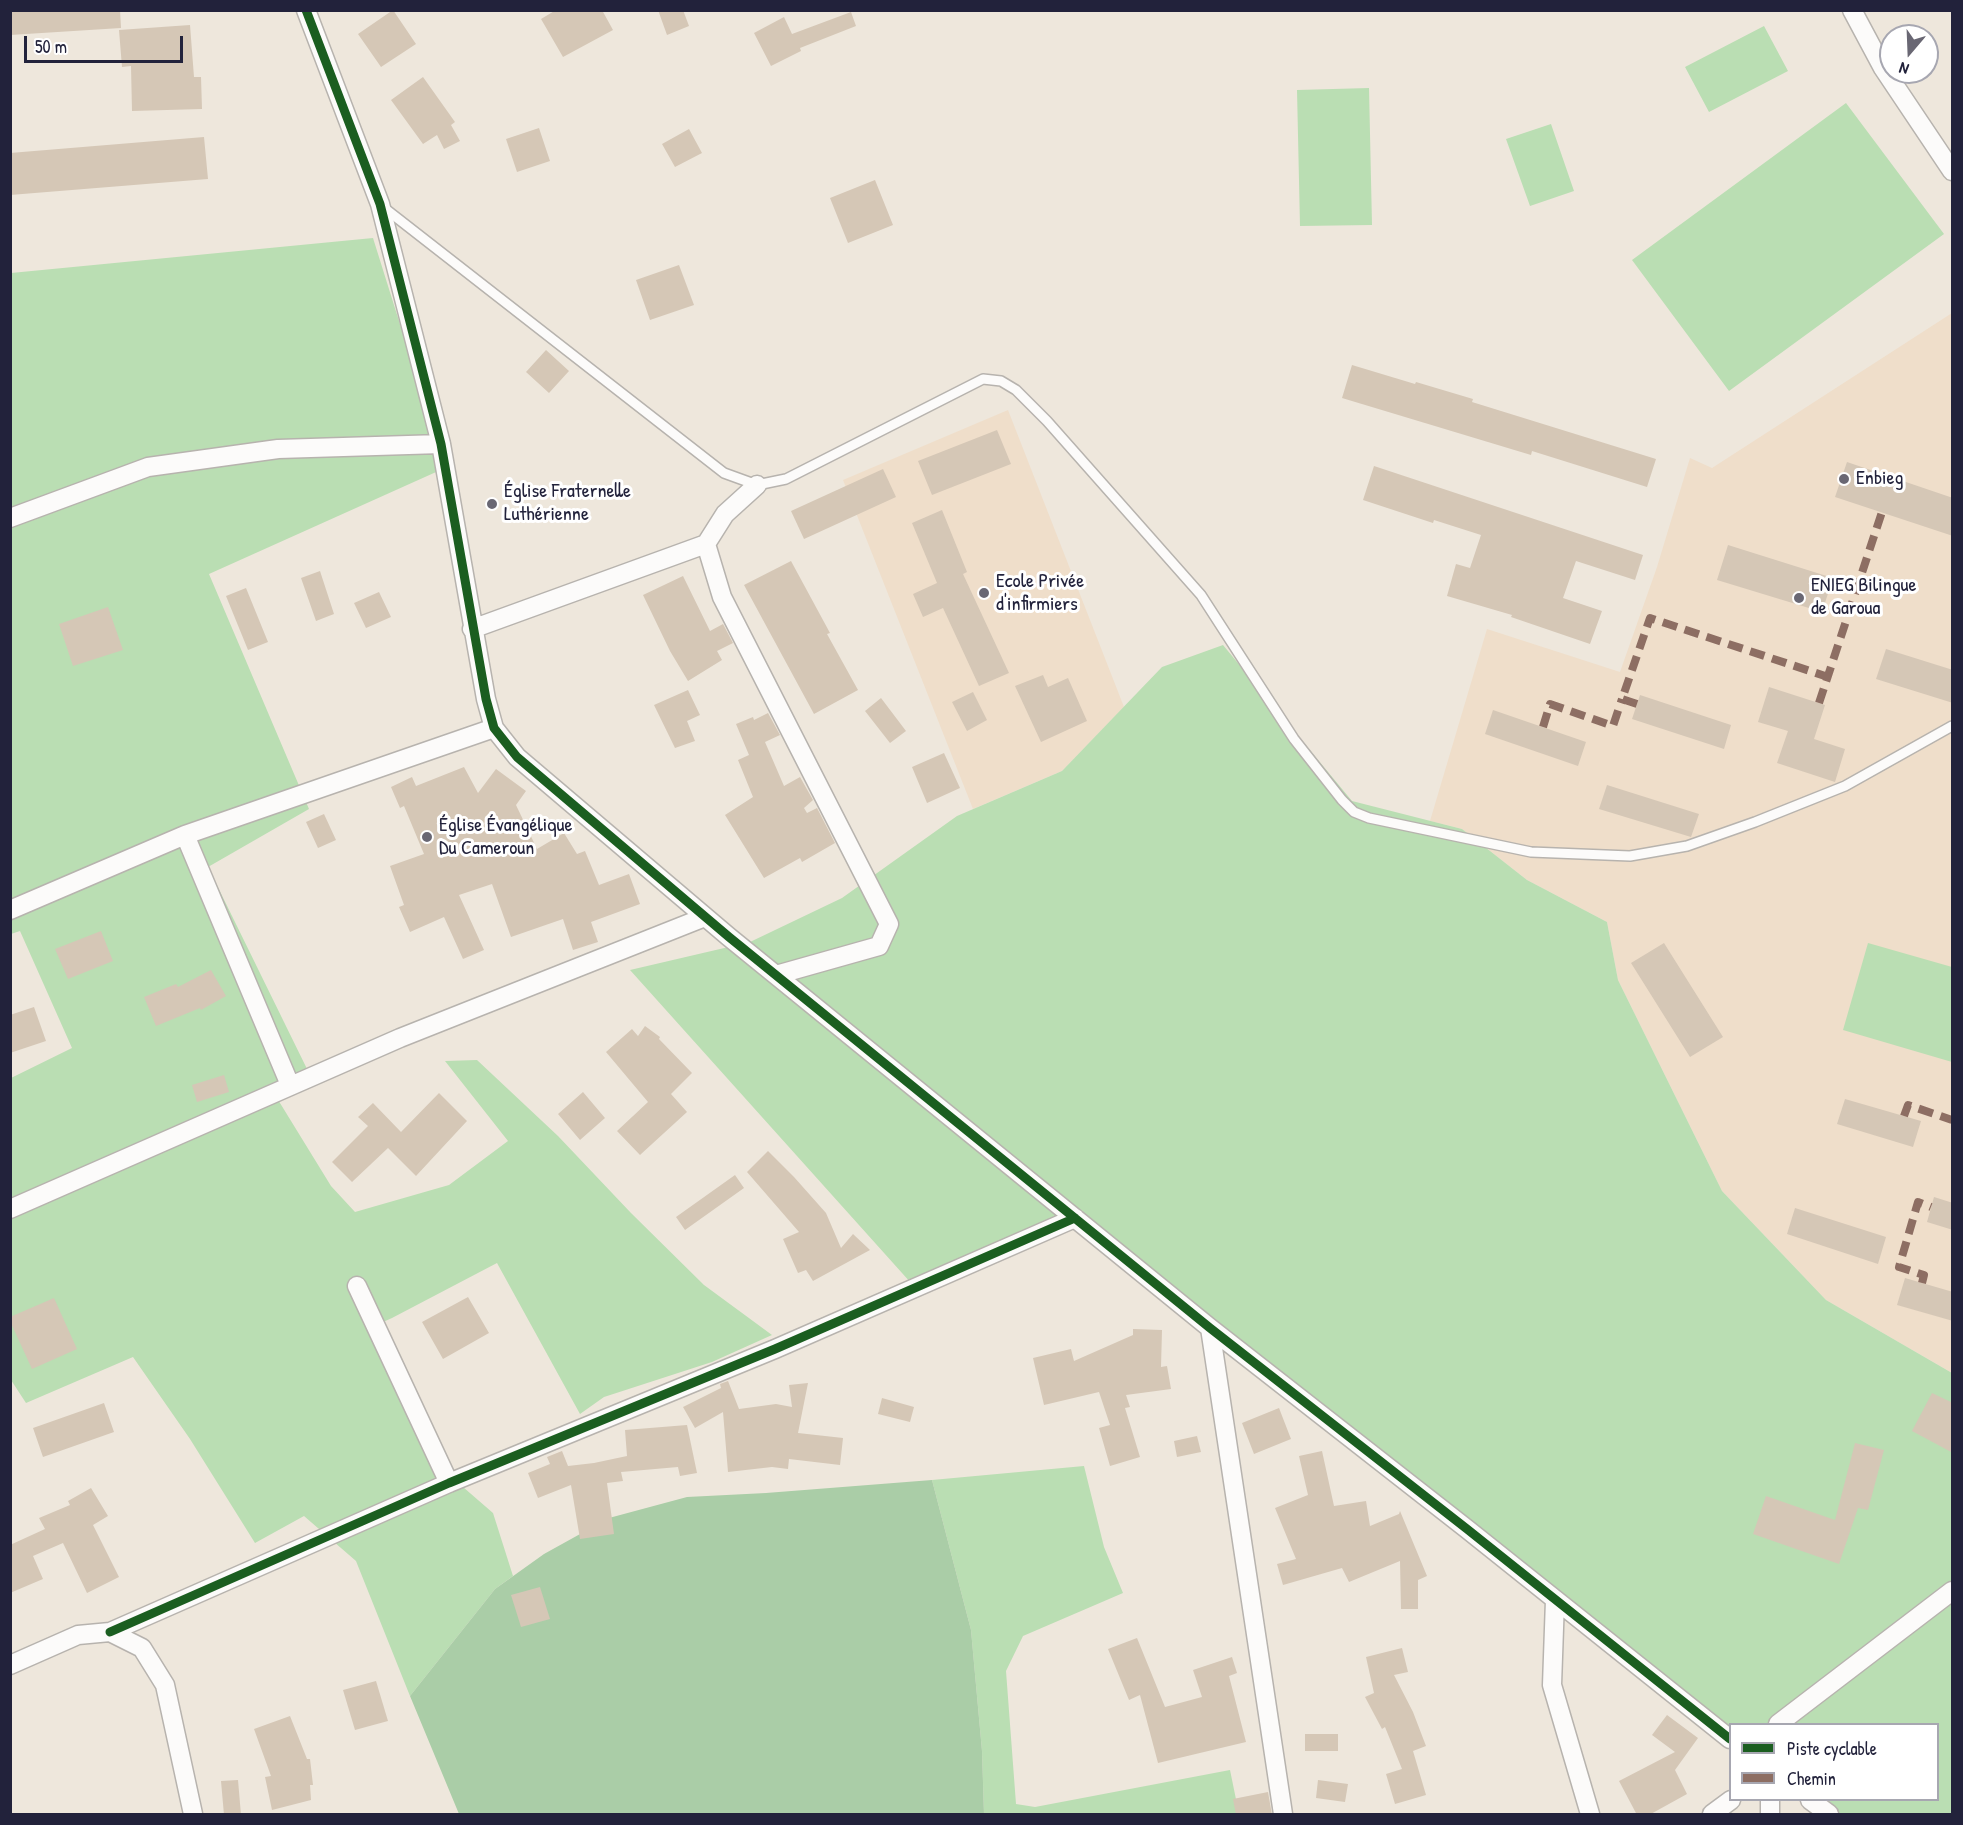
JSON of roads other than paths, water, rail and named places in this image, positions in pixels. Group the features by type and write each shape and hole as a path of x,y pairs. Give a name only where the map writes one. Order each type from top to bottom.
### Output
{"street":[{"path":"306,10 380,204 441,444 486,699 494,728 517,757 776,975 1210,1328 1729,1737"},
{"path":"1852,10 1883,68 1953,171"},
{"path":"10,518 148,467 278,449 441,444"},
{"path":"472,629 706,544 724,514 757,485"},
{"path":"706,544 722,597 889,924 879,946 776,975"},
{"path":"10,910 185,835 494,728"},
{"path":"185,835 290,1085"},
{"path":"10,1209 400,1038 705,916"},
{"path":"10,1665 78,1635 110,1632 449,1483 775,1349 1075,1218"},
{"path":"357,1286 449,1483"},
{"path":"1210,1328 1283,1815"},
{"path":"1781,1723 1953,1591"},
{"path":"1555,1600 1552,1685 1590,1815"},
{"path":"110,1632 142,1648 165,1685 193,1815"},
{"path":"1712,1815 1730,1801"},
{"path":"1811,1801 1829,1815"}],"lane":[{"path":"380,204 724,473 757,485 786,479 983,379 1001,381 1016,390 1047,421 1201,596 1294,739 1354,812 1398,825 1531,852 1630,856 1687,846 1845,786 1953,726"}],"place":[{"name":"Enbieg","path":"1844,479"},
{"name":"Église Fraternelle Luthérienne","path":"492,504"},
{"name":"Ecole Privée d'infirmiers","path":"984,593"},
{"name":"ENIEG Bilingue de Garoua","path":"1799,598"},
{"name":"Église Évangélique Du Cameroun","path":"427,837"}]}
